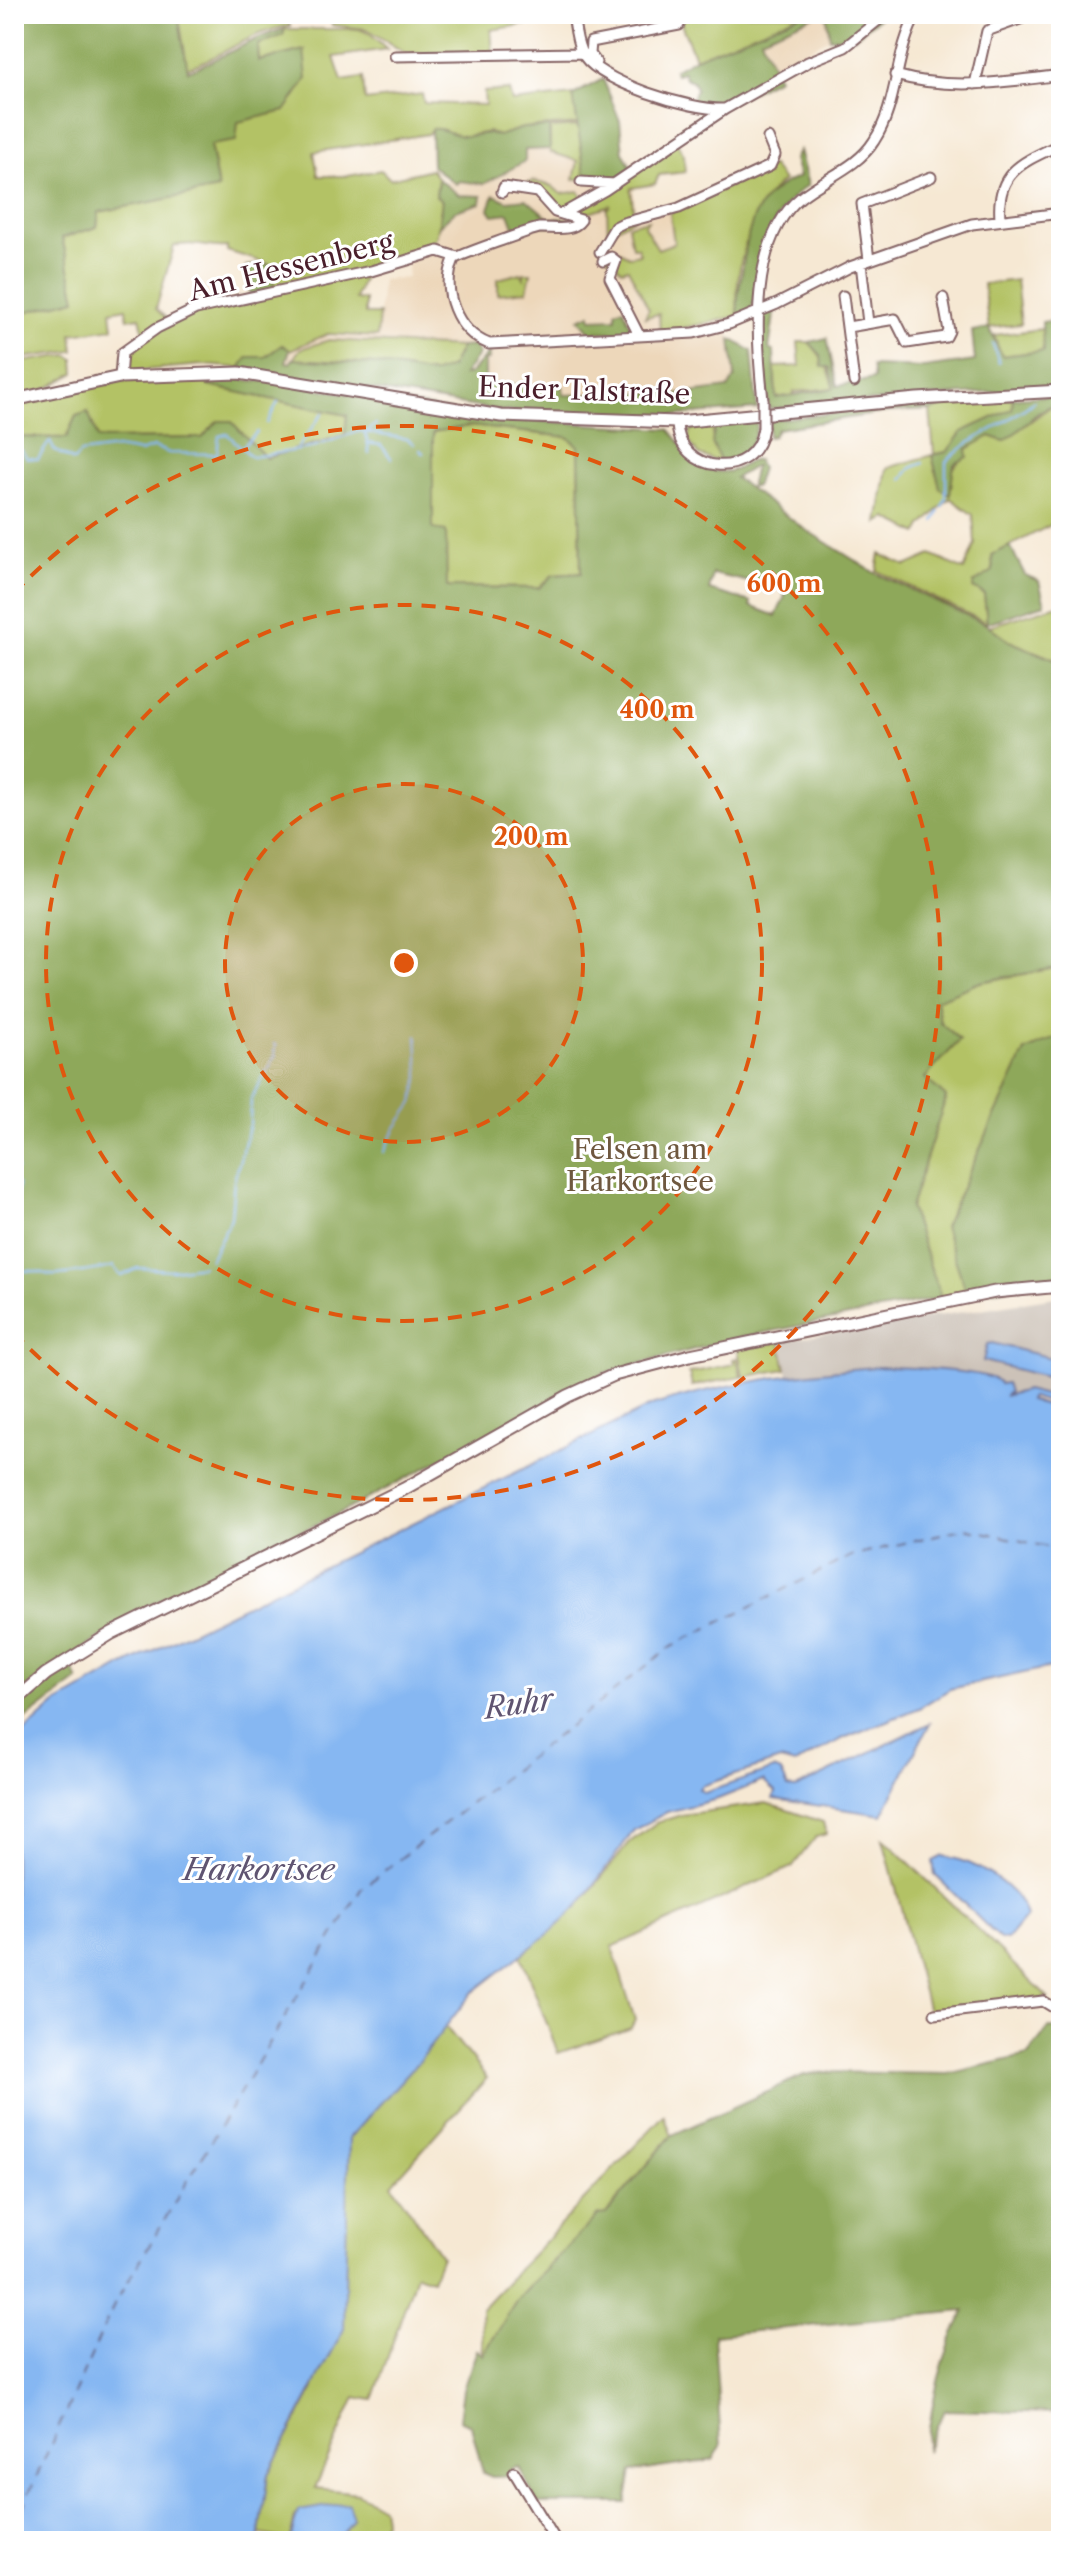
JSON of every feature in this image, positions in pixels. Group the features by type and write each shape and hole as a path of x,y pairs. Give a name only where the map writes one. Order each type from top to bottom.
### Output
{"main road":[{"name":"Ender Talstraße","path":"14,400 120,377 239,373 501,416 683,421 917,399 1061,391"},
{"path":"14,1702 46,1674 112,1633 404,1489 599,1381 650,1364 721,1348 995,1292 1061,1286"}],"street":[{"path":"573,14 582,53 597,69 691,107 725,109"},
{"path":"597,69 596,60 590,54 591,42 679,25 683,14"},
{"path":"517,190 537,192 553,210 562,214 615,184 725,109 808,62 845,47 886,14"},
{"path":"683,421 685,443 696,459 707,464 733,466 751,456 759,446 763,428 763,400 758,353 765,259 784,213 801,197 860,158 874,142 886,116 904,38 917,14"},
{"path":"975,84 987,31 1034,14"},
{"path":"395,56 582,53"},
{"path":"895,75 928,84 975,84 1061,75"},
{"path":"768,138 775,155 770,166 679,208 615,227 604,253 615,259 611,276 639,335 647,338 694,333 729,324 761,305 787,298 865,262 1000,218 1061,213"},
{"path":"1000,218 998,198 1007,176 1061,144"},
{"path":"868,323 862,204 931,177"},
{"path":"581,182 615,184"},
{"name":"Am Hessenberg","path":"120,377 122,353 157,328 196,309 371,271 438,251 457,257 500,244 521,231 572,228 581,221 578,216 562,214"},
{"path":"457,257 451,269 452,307 460,320 489,344 633,338 639,335"},
{"path":"843,296 854,382"},
{"path":"848,327 895,319 907,343 946,337 949,331 943,298"},
{"path":"935,2014 1043,2001 1061,2012"},
{"path":"514,2472 556,2541"}],"shaded area":[{"path":"819,14 826,14 830,38 774,67 761,38"},
{"path":"580,124 586,181 633,173 635,217 679,210 728,321 735,378 728,388 668,396 667,392 563,395 563,386 490,384 485,380 485,360 489,352 474,346 285,363 290,350 316,337 377,337 382,280 408,278 406,253 441,201 438,179 446,183 452,177 456,184 458,181 484,184 525,161 525,150 550,149 549,127"},
{"path":"1061,1296 1061,1399 1043,1393 1004,1397 999,1383 993,1379 928,1368 876,1367 788,1376 782,1341"}],"green space":[{"path":"15,14 178,14 188,71 285,29 283,35 258,45 259,61 304,50 307,79 285,111 238,122 236,141 210,145 218,189 99,212 97,227 62,238 76,299 14,315 14,46 20,42"},
{"path":"178,14 288,14 290,26 250,38 187,68"},
{"path":"331,14 539,14 540,22 491,30 493,53 405,53 367,29 332,25"},
{"path":"685,14 803,14 695,58 681,24"},
{"path":"803,14 819,14 761,38 778,78 725,105 690,104 696,89 693,81 685,78 683,72 676,74 674,70 695,58"},
{"path":"826,14 884,14 855,37 830,38"},
{"path":"285,29 359,29 371,34 387,49 334,57 342,81 363,78 365,101 422,94 424,103 485,105 484,92 509,90 512,102 573,95 580,124 523,128 498,136 488,132 462,137 431,129 428,134 314,152 318,176 348,176 381,170 390,179 431,169 438,179 436,195 442,201 437,235 432,245 407,254 407,259 275,289 269,264 227,251 227,247 174,246 156,309 169,321 144,333 140,317 128,319 126,308 111,311 113,328 72,334 74,351 14,359 14,315 76,299 62,238 97,227 99,212 218,189 210,144 237,122 304,50 259,61 257,45 283,35"},
{"path":"603,79 620,121 623,152 632,169 613,182 586,181 573,95"},
{"path":"579,126 585,179 574,179 578,161 550,152 550,128"},
{"path":"549,127 550,149 525,150 525,161 484,184 459,181 456,184 432,166 431,129 460,136 498,136 523,128"},
{"path":"677,143 684,155 685,172 659,175 655,184 631,188 634,218 608,233 607,209 611,205 583,214 567,212"},
{"path":"799,150 808,185 793,197 774,224 767,240 752,308 739,316 739,291 752,223 764,201 773,192 799,177 794,159"},
{"path":"772,166 783,181 762,206 746,243 738,282 739,316 660,333 659,314 645,317 649,309 628,268 622,270 604,254 612,247 629,256 640,254 637,247 632,247 628,225 648,220 644,226 658,249 674,243 670,213"},
{"path":"438,179 459,195 482,196 481,203 455,211 439,226 442,201 436,196"},
{"path":"533,181 552,186 561,194 579,191 584,201 557,209 539,189 520,186"},
{"path":"494,195 507,201 526,199 549,218 576,219 572,225 530,226 516,232 509,213 493,215 489,209"},
{"path":"270,264 275,289 250,294 246,266"},
{"path":"521,273 524,278 524,273 531,273 527,291 498,294 498,279"},
{"path":"365,274 355,299 365,300 365,314 379,314 377,337 328,334 290,350 282,345 265,357 248,358 240,368 203,365 123,372 123,354 178,321 239,300"},
{"path":"1016,280 1021,324 989,328 983,284"},
{"path":"623,308 631,327 628,333 590,332 579,319 591,314 591,319 616,318 616,311"},
{"path":"775,309 769,349 774,352 776,398 834,388 829,367 822,367 821,355 809,342 827,338 837,386 874,379 872,366 924,368 975,361 972,331 989,328 1002,356 1043,351 1042,322 1055,320 1061,325 1061,387 769,409 762,352 764,311"},
{"path":"1043,329 1043,351 1001,356 994,335"},
{"path":"731,339 752,351 757,409 669,416 501,411 240,368 248,357 265,357 282,345 290,350 286,362 290,363 293,359 376,364 433,374 451,367 461,347 474,346 479,354 464,375 470,374 489,352 489,360 485,360 485,379 490,380 491,384 563,386 564,395 668,392 668,396 728,388 735,378"},
{"path":"329,340 461,347 451,367 433,374 376,364 293,359 300,349"},
{"path":"798,342 809,342 818,353 828,369 834,388 794,392 792,396 776,398 774,367 800,366"},
{"path":"68,355 74,359 75,373 46,389 14,398 14,363"},
{"path":"207,378 208,386 347,415 345,435 266,458 218,421 202,438 98,439 88,412 76,416 66,438 14,437 14,404 120,381"},
{"name":"Felsen am Harkortsee","path":"207,378 278,382 501,419 669,429 688,453 713,470 734,470 757,460 761,468 755,487 750,487 755,466 735,478 803,528 875,573 988,625 1009,641 1061,663 1061,967 980,982 936,1000 940,1022 960,1040 925,1078 946,1097 910,1208 941,1298 737,1338 604,1373 348,1509 147,1606 14,1696 14,437 66,438 76,416 88,412 98,439 202,438 218,421 231,421 266,458 345,435 347,415 208,386","holes":["470,426 568,437 579,446 581,573 553,575 539,588 447,587 446,531 433,529 433,432","713,574 782,589 785,596 776,616 750,606 751,602 709,590"]},
{"path":"1061,395 1061,404 1038,413 1004,441 990,436 967,449 968,457 954,464 950,495 940,488 932,455 947,452 962,432 1012,409 1013,398"},
{"path":"1013,398 1012,409 962,432 947,452 934,454 930,410 940,408 946,402"},
{"path":"946,402 933,410 887,412 777,429 773,436 768,437 769,420"},
{"path":"1054,404 1061,404 1061,520 992,555 993,571 974,583 984,594 987,623 877,571 880,554 906,566 931,555 964,570 975,544 973,515 950,498 918,534 887,518 878,523 887,468 932,455 940,488 967,449 990,436 1004,441"},
{"path":"757,421 754,437 747,449 721,463 712,443 715,424"},
{"path":"715,424 712,435 721,463 699,455 688,440 690,430"},
{"path":"470,426 568,437 579,446 581,573 553,575 539,588 446,587 446,531 433,530 432,432"},
{"path":"1010,546 1025,575 1039,581 1045,604 987,623 984,594 973,588 974,583 993,571 992,555"},
{"path":"1061,604 1061,662 1009,641 989,626"},
{"path":"1061,967 1061,1036 1025,1051 967,1294 941,1298 910,1208 946,1097 924,1078 940,1022 936,999 980,982"},
{"path":"1061,1036 1061,1280 967,1294 944,1227 1025,1051"},
{"path":"780,1341 786,1369 743,1377 738,1350"},
{"path":"737,1358 741,1377 692,1386 689,1373 734,1364 733,1359"},
{"path":"69,1663 78,1680 14,1728 14,1707"},
{"path":"766,1803 823,1822 826,1834 816,1837 792,1867 612,1947 635,2020 631,2028 558,2053 521,1956 579,1905 630,1842 656,1823 681,1815"},
{"path":"883,1839 894,1848 1048,1998 928,2011"},
{"path":"445,2026 487,2078 392,2184 441,2256 432,2279 416,2274 373,2400 355,2397 315,2488 358,2493 382,2507 384,2520 380,2541 338,2541 353,2519 329,2506 295,2516 290,2540 260,2534 268,2474 314,2388 349,2138"},
{"path":"1049,2028 1061,2029 1061,2413 944,2410 926,2451 939,2378 965,2311 714,2335 721,2446 713,2460 632,2472 626,2503 537,2503 519,2467 511,2469 513,2476 492,2477 483,2473 471,2425 459,2420 463,2389 477,2350 483,2355 518,2298 598,2215 606,2214 672,2135 804,2075 820,2072 948,2074 1028,2055"},
{"path":"664,2115 672,2135 606,2214 554,2260 518,2298 483,2356 481,2309"}],"water":[{"path":"987,1344 1051,1358 1046,1377 983,1361"},
{"name":"Harkortsee","path":"876,1367 982,1375 1000,1384 1006,1383 1009,1392 1004,1396 1026,1390 1061,1399 1061,1406 1031,1397 1029,1400 1061,1410 1061,1665 950,1689 919,1708 844,1738 795,1764 780,1760 701,1786 699,1789 704,1793 774,1769 781,1772 788,1787 796,1788 930,1723 882,1815 773,1799 775,1792 763,1781 718,1799 667,1812 634,1830 579,1905 552,1931 472,1993 418,2062 349,2138 344,2329 268,2474 259,2541 14,2541 14,1741 56,1704 122,1666 651,1406 762,1380"},
{"path":"943,1856 968,1863 993,1876 1022,1905 1026,1917 1007,1940 1000,1939 935,1875 933,1861"},
{"path":"348,2503 353,2519 338,2541 290,2541 298,2511"}],"waterway":[{"path":"993,344 999,363"},
{"path":"942,507 946,498 946,462 966,445 1034,401"},
{"path":"267,423 278,402"},
{"path":"298,447 323,413"},
{"path":"376,424 365,434 368,443 381,445 391,458"},
{"path":"14,449 22,451 27,458 38,459 50,441 54,450 74,461 80,453 116,448 140,452 154,447 169,453 217,454 219,436 227,434 252,457 310,448 359,431 407,439 414,444"},
{"path":"242,447 257,432"},
{"path":"368,443 369,454"},
{"path":"420,450 423,453"},
{"path":"902,479 911,468 923,463"},
{"path":"934,521 939,512"},
{"path":"384,1152 413,1103 419,1077 417,1036"},
{"path":"210,1260 231,1218 234,1181 250,1124 251,1099 275,1057 275,1044"},
{"path":"14,1119 17,1169"},
{"path":"14,1231 18,1184"},
{"path":"14,1273 29,1271 55,1275 113,1266 121,1276 138,1268 173,1270 202,1266"}],"ferry route":[{"path":"14,2526 115,2303 361,1889 672,1646 851,1556 965,1528 1061,1550"}],"water label":[{"name":"Ruhr","path":"519,1704"}]}
